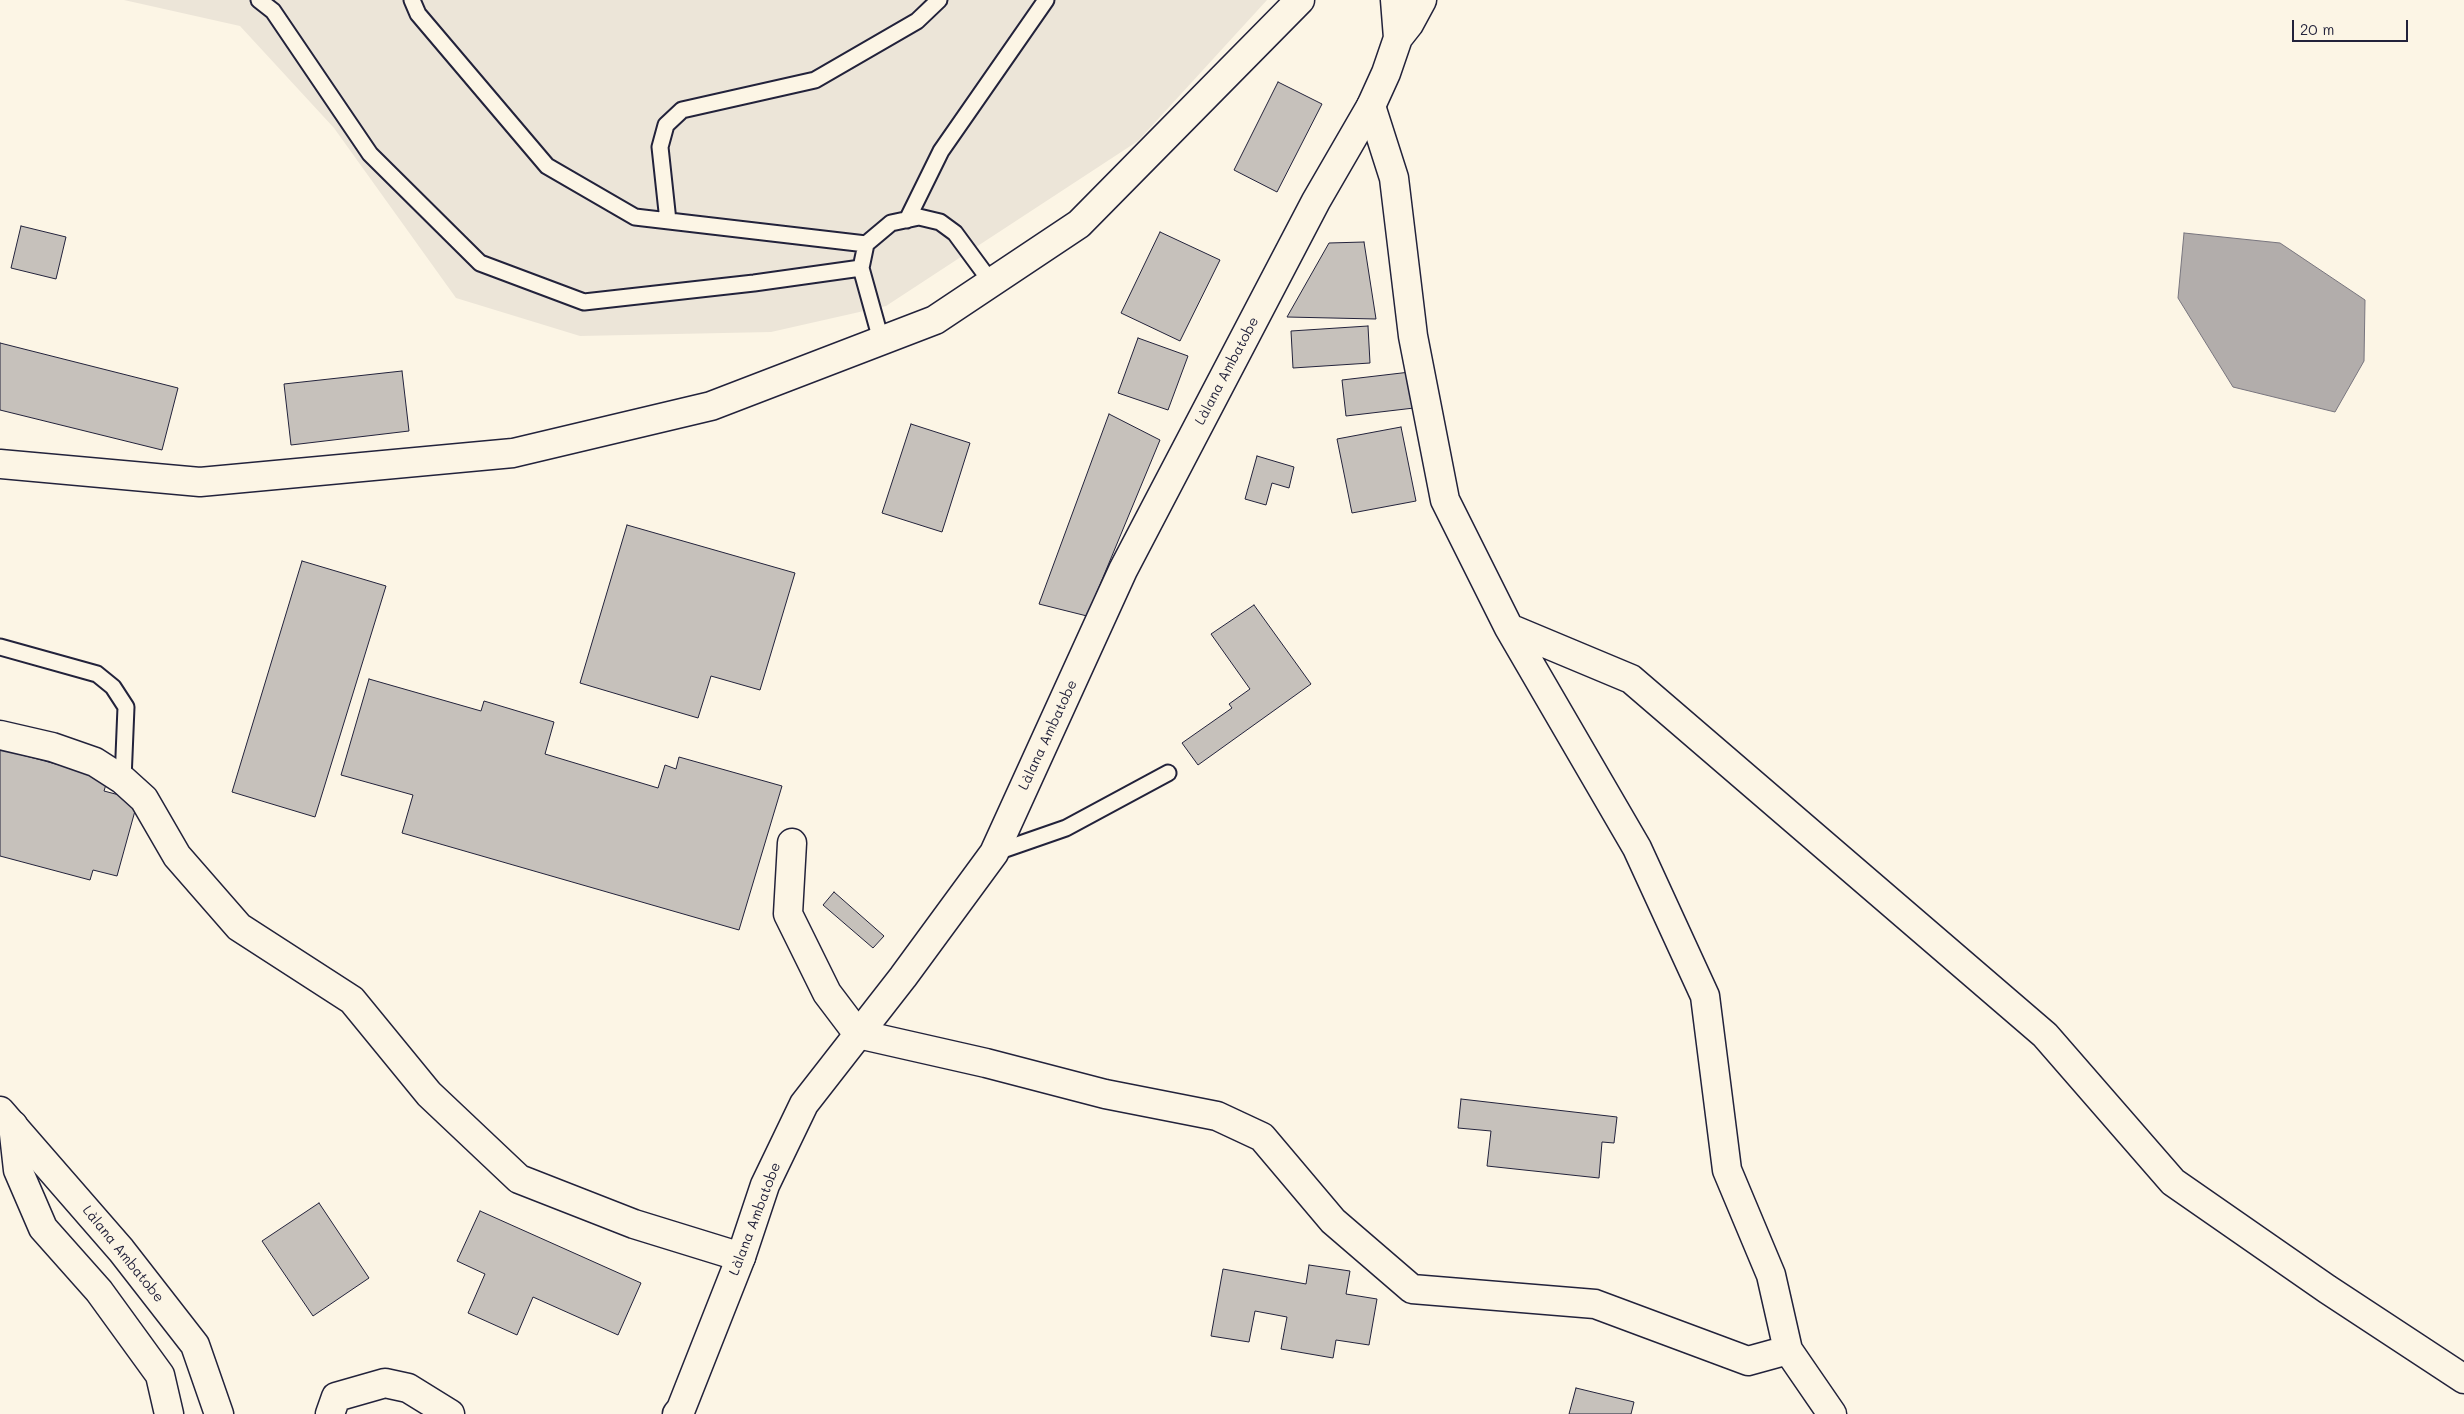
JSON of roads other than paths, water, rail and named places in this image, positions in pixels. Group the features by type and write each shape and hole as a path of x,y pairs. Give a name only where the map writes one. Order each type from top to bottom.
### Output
{"street":[{"path":"0,464 200,482 512,453 711,406 934,320 1079,224 1300,0"},
{"name":"Làlana Ambatobe","path":"1394,0 1398,38"},
{"name":"Làlana Ambatobe","path":"680,1412 741,1257 765,1185 804,1104 994,853 1123,570 1316,201 1370,106 1386,73 1398,38 1409,24 1422,0"},
{"path":"1370,106 1394,178 1413,336 1446,500 1509,628 1637,848 1705,996 1727,1170 1771,1275 1788,1350 1832,1414"},
{"path":"1509,628 1631,679 2045,1035 2173,1182 2327,1289 2464,1379"},
{"path":"0,735 52,747 96,762 123,780 144,799 177,856 239,927 352,1000 429,1094 519,1179 634,1224 741,1257"},
{"path":"792,843 788,914 827,994 858,1034 986,1063 1105,1094 1217,1116 1262,1137 1333,1221 1412,1289 1595,1304 1748,1361 1788,1350"},
{"path":"7,1118 18,1170 43,1228 99,1291 160,1374 169,1414"},
{"name":"Làlana Ambatobe","path":"7,1118 121,1250 196,1345 219,1414"},
{"path":"330,1414 336,1398 358,1389 385,1383 408,1388 450,1414"}],"lane":[{"path":"260,0 273,12 370,154 480,263 584,302 754,283 861,268"},
{"path":"412,0 418,14 546,166 634,217 866,244"},
{"path":"668,221 660,147 666,125 682,110 815,80 917,21 939,0"},
{"path":"907,220 941,151 1046,0"},
{"path":"881,340 861,268 866,244 891,223 919,217 940,222 954,233 991,282"},
{"path":"0,647 97,674 113,687 126,707 123,780"},
{"path":"994,853 1066,828 1168,773"}]}
